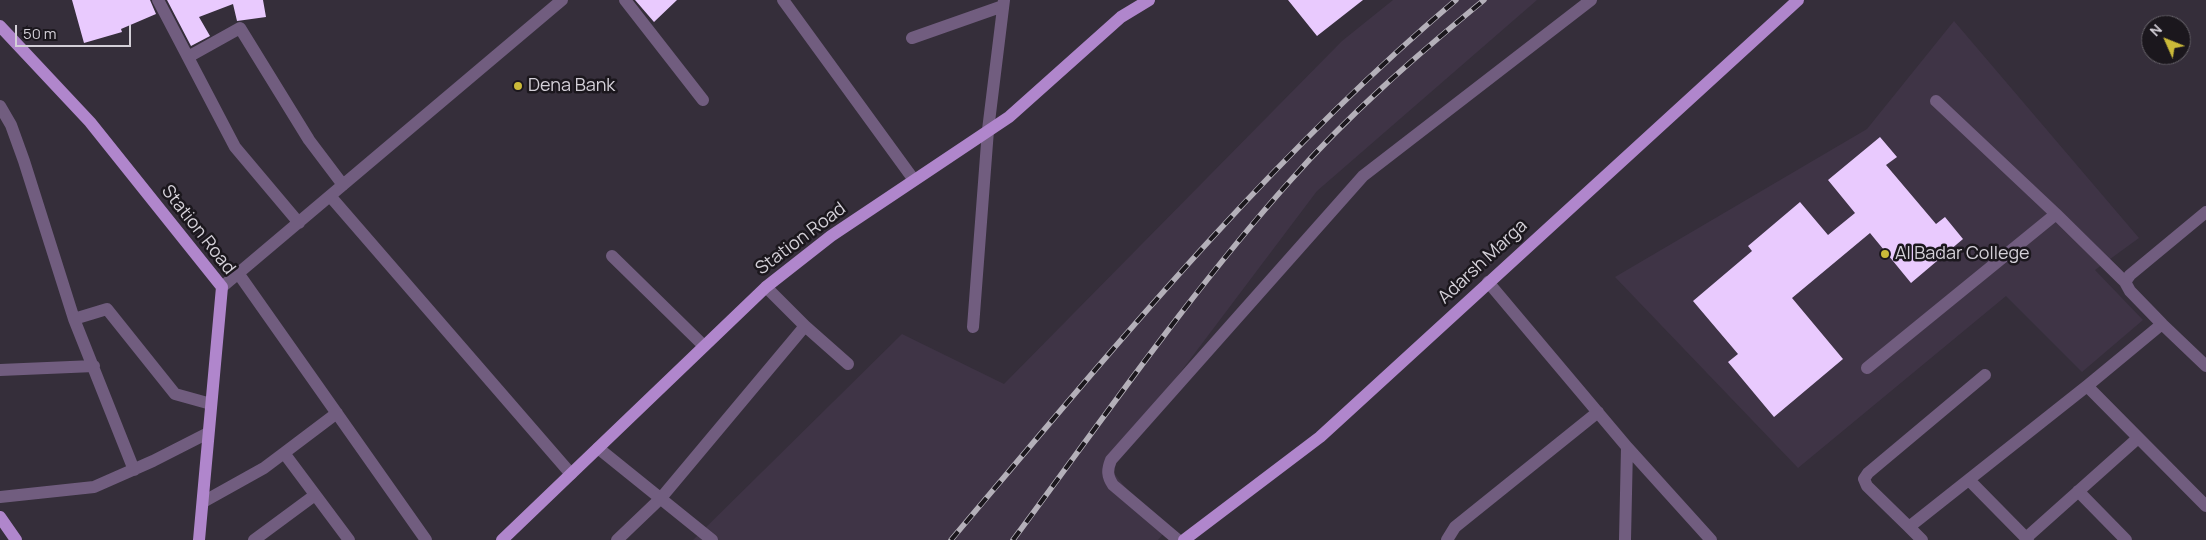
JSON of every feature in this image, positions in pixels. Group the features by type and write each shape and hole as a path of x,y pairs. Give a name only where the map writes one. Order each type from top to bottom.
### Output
{"main road":[{"name":"Station Road","path":"502,540 766,287 831,236 1008,117 1121,17 1149,0"},
{"name":"Adarsh Marga","path":"1184,540 1320,437 1798,0"},
{"name":"Station Road","path":"0,26 90,122 222,287 199,540"},
{"path":"0,517 16,540"}],"street":[{"path":"158,0 235,147 299,223"},
{"path":"222,287 562,0"},
{"path":"625,0 703,100"},
{"path":"783,0 914,180"},
{"path":"1178,540 1113,486 1108,478 1107,469 1111,460 1363,176 1591,0"},
{"path":"912,38 1004,3 988,130 973,327"},
{"path":"188,57 240,28 308,140 343,185"},
{"path":"1936,101 2056,214 2125,282 2130,291 2162,324 2206,366"},
{"path":"0,106 11,125 24,161 74,319 134,470"},
{"path":"330,196 570,474"},
{"path":"2125,282 2130,275 2206,212"},
{"path":"1867,368 2056,214"},
{"path":"612,256 704,346"},
{"path":"238,273 426,540"},
{"path":"1488,282 1627,447 1711,540"},
{"path":"766,287 805,326 848,364"},
{"path":"74,319 107,309 175,394 211,404"},
{"path":"1909,527 2162,324"},
{"path":"618,540 661,498 805,326"},
{"path":"0,370 94,366"},
{"path":"1922,540 1867,486 1864,480 1868,472 1985,375"},
{"path":"2087,386 2206,506"},
{"path":"1447,540 1455,527 1598,412"},
{"path":"203,502 264,468 337,413"},
{"path":"0,497 94,487 208,434"},
{"path":"1969,480 2027,539 2138,438"},
{"path":"1625,540 1627,447"},
{"path":"598,448 712,540"},
{"path":"284,453 349,540"},
{"path":"2078,491 2126,540"},
{"path":"254,540 315,494"}],"shaded area":[{"path":"1393,0 1537,0 1317,191 1109,467 1163,534 1158,540 693,540 902,334 1004,384 1342,41"},
{"name":"Al Badar College","path":"1954,21 2139,238 2095,270 2143,320 2082,372 2006,296 1798,468 1615,277 1867,129"}],"building":[{"path":"72,0 150,0 156,14 121,29 122,32 84,43"},
{"path":"167,0 263,0 266,17 237,21 233,4 199,17 210,36 191,46"},
{"path":"635,0 677,0 654,22"},
{"path":"1288,0 1363,0 1317,36"},
{"path":"1880,137 1897,157 1886,165 1936,224 1945,217 1963,239 1911,283 1870,233 1792,298 1843,359 1774,417 1728,362 1738,354 1693,301 1752,251 1748,246 1800,202 1828,235 1855,213 1828,180"}],"railway":[{"path":"951,540 1131,329 1255,192 1320,125 1387,61 1456,0"},
{"path":"1013,540 1182,312 1290,181 1359,109 1433,42 1484,0"}],"place":[{"name":"Dena Bank","path":"518,86"},
{"name":"Al Badar College","path":"1885,254"}]}
